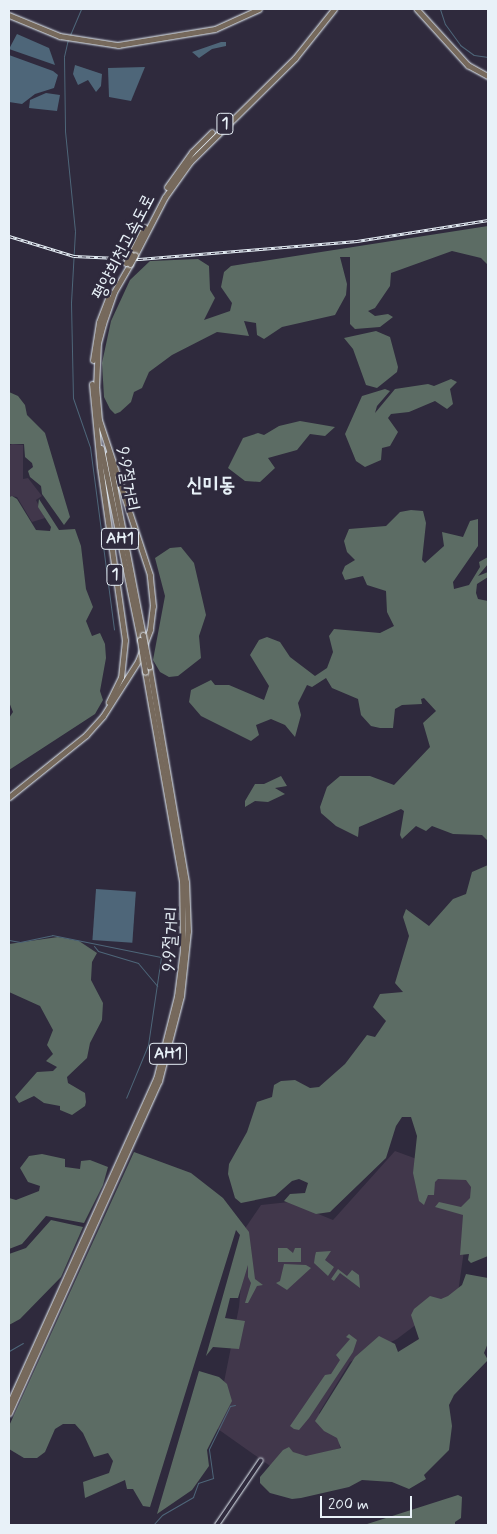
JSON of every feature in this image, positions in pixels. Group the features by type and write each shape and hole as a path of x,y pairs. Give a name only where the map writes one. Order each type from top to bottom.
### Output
{"highway":[{"name":"평양희천고속도로","path":"9,797 86,735 124,684 138,661 150,629 153,592 145,557 99,420 96,388 98,343 109,304 160,198 192,152 291,57 330,9"},
{"name":"평양희천고속도로","path":"133,254 165,197 190,162 294,58 334,9"},
{"name":"평양희천고속도로","path":"9,793 84,733 106,708 120,677 124,640 92,390 94,347 105,305 128,264"},
{"name":"9·9절거리","path":"9,1413 160,1081 181,996 188,931 186,882 149,666 98,438"},
{"name":"9·9절거리","path":"9,1404 156,1079 177,996 183,930 182,881 106,439"}],"main road":[{"path":"9,15 60,36 118,45 216,29 258,9"},
{"path":"417,9 468,65 488,76"}],"street":[{"path":"216,1525 261,1460"}],"shaded area":[{"path":"12,444 23,445 23,479 28,478 42,496 36,500 45,518 32,522 17,497 9,496 9,446"},
{"path":"395,1151 474,1180 458,1293 397,1339 350,1362 319,1413 339,1439 340,1448 273,1468 215,1427 239,1307 246,1227 261,1205 289,1202 333,1220"}],"green space":[{"path":"488,226 488,265 481,258 452,251 391,273 390,286 375,308 368,311 375,316 388,314 393,317 380,327 355,329 350,324 350,257 340,257 347,284 346,295 335,315 282,327 264,339 257,335 256,323 244,321 249,336 217,332 172,355 149,372 142,388 134,392 131,402 120,412 115,414 104,397 102,363 111,321 130,280 150,261 198,259 209,266 210,290 215,298 204,320 230,311 232,303 221,287 224,272 231,266"},
{"path":"376,331 390,337 398,367 397,372 377,388 366,385 353,349 344,338"},
{"path":"451,379 457,382 450,389 453,404 447,409 435,401 409,412 391,414 388,418 398,432 390,446 382,448 381,460 365,467 356,461 345,434 362,396 385,389 390,391 377,406 375,413 395,389 428,384 434,386"},
{"path":"9,392 18,396 25,405 27,415 45,433 70,517 64,525 42,494 41,486 30,477 28,471 33,467 32,463 25,457 24,444 9,444"},
{"path":"300,421 335,427 325,436 310,434 297,450 268,458 275,468 260,482 245,481 228,468 243,438 258,433 264,435 279,426"},
{"path":"12,496 17,499 36,530 50,531 51,527 38,507 39,499 59,530 75,529 81,546 86,589 93,607 86,621 92,636 100,633 105,644 106,658 100,691 103,700 95,714 9,770 9,718 13,712 9,702 9,497"},
{"path":"411,510 423,511 426,523 422,560 425,563 444,546 442,532 463,537 470,521 478,519 478,546 453,582 454,589 469,585 480,567 479,562 488,557 488,564 478,576 488,572 488,577 477,584 476,593 478,599 488,601 488,841 482,835 453,834 432,826 426,831 416,826 402,839 400,835 404,811 401,809 359,827 358,837 336,826 321,813 320,807 327,787 340,776 370,776 394,785 430,747 423,723 436,711 424,698 421,699 422,704 402,705 395,709 393,728 380,728 371,726 361,715 358,699 332,688 326,678 312,687 307,685 298,703 301,715 295,737 285,725 271,719 256,725 259,735 251,741 201,716 189,702 191,690 211,680 215,685 229,685 264,700 269,686 250,655 259,640 267,637 280,642 290,657 315,676 327,668 333,652 329,636 334,629 380,633 394,626 387,612 386,591 367,585 363,576 345,580 342,573 345,566 355,560 347,552 344,541 349,529 386,526 400,512"},
{"path":"181,547 194,563 206,615 199,636 201,658 178,676 169,677 160,672 153,660 165,596 155,558 170,548"},
{"path":"281,776 287,786 275,788 285,794 268,802 255,801 245,807 245,801 255,784 264,784"},
{"path":"488,865 488,1256 471,1263 468,1260 469,1254 460,1255 463,1215 435,1207 439,1202 461,1207 470,1198 471,1187 466,1180 438,1179 435,1182 434,1195 428,1195 424,1205 419,1201 413,1173 417,1136 411,1117 402,1117 396,1126 386,1158 330,1212 316,1214 284,1201 290,1194 305,1193 308,1183 299,1179 292,1181 275,1196 241,1203 235,1198 228,1174 229,1164 247,1132 257,1102 272,1097 274,1085 281,1081 295,1080 310,1088 319,1087 345,1064 367,1035 375,1037 386,1021 373,1007 380,994 403,992 395,983 409,936 403,917 406,909 429,926 453,899 466,894 472,872"},
{"path":"58,937 79,941 97,953 92,962 91,980 103,1003 102,1020 90,1043 87,1058 67,1077 68,1083 85,1093 85,1106 72,1115 60,1110 60,1106 44,1103 34,1096 19,1103 15,1097 37,1072 53,1071 57,1067 46,1061 53,1054 47,1045 53,1030 40,1006 9,992 9,944"},
{"path":"134,1152 191,1173 223,1198 249,1232 255,1279 263,1285 257,1286 248,1303 245,1303 251,1283 248,1277 248,1265 238,1298 230,1298 225,1318 245,1321 239,1349 213,1347 206,1356 240,1235 236,1230 150,1507 143,1506 133,1489 127,1489 125,1480 85,1498 83,1482 109,1473 113,1461 108,1453 94,1457 83,1433 75,1424 63,1424 55,1429 45,1452 37,1458 24,1458 9,1449 9,1426"},
{"path":"42,1154 65,1159 65,1167 80,1169 81,1161 90,1160 108,1167 103,1185 84,1223 46,1216 22,1244 9,1249 9,1198 16,1200 39,1191 40,1186 28,1182 20,1168 29,1156"},
{"path":"51,1220 83,1227 61,1277 20,1319 9,1325 9,1254 26,1248"},
{"path":"278,1248 287,1248 293,1253 295,1248 301,1248 301,1262 278,1262"},
{"path":"331,1251 325,1260 334,1267 328,1276 314,1263 316,1252"},
{"path":"284,1264 306,1265 311,1268 287,1290 276,1283 280,1281"},
{"path":"338,1269 347,1276 352,1270 359,1275 360,1288 340,1273 334,1281 331,1279"},
{"path":"466,1274 488,1278 488,1343 484,1353 488,1360 454,1395 449,1405 452,1426 449,1450 424,1475 426,1479 409,1489 392,1482 362,1480 349,1487 301,1498 292,1499 270,1493 260,1483 260,1477 283,1450 289,1447 293,1452 306,1456 341,1448 337,1438 324,1431 315,1421 355,1357 379,1336 395,1344 398,1352 419,1339 411,1315 414,1309 430,1296 441,1299 448,1296 462,1285"},
{"path":"349,1334 357,1340 353,1352 309,1418 299,1430 294,1429 290,1426 325,1375 331,1374 340,1360 336,1355 350,1339 346,1337"},
{"path":"199,1371 219,1377 227,1384 232,1401 207,1450 209,1466 192,1490 157,1514"},
{"path":"458,1495 462,1497 461,1518 455,1522 455,1525 364,1525"}],"water":[{"path":"17,34 49,48 55,65 9,49"},
{"path":"226,42 226,46 212,49 199,58 192,52"},
{"path":"9,55 53,71 58,75 54,88 35,94 22,104 9,102"},
{"path":"75,65 102,74 101,86 96,92 88,80 78,85 73,74"},
{"path":"145,67 131,101 109,97 108,68"},
{"path":"46,93 60,95 57,111 29,108 30,100"},
{"path":"96,889 136,892 132,943 92,940"}],"waterway":[{"path":"70,35 81,9"},
{"path":"440,9 445,24 460,45 474,55 488,57"},
{"path":"68,39 64,57 65,131 75,231 71,303 73,398 90,447 114,629"},
{"path":"9,940 20,942 52,935 161,957 148,1045 126,1098"},
{"path":"94,946 98,951 138,963 157,986"},
{"path":"9,1351 23,1343"},
{"path":"153,1525 162,1515 193,1497 198,1483 213,1478 209,1449 230,1406 235,1405"}],"railway":[{"path":"9,236 74,256 139,259 357,241 488,220"}],"district":[{"name":"신미동","path":"211,485"}]}
